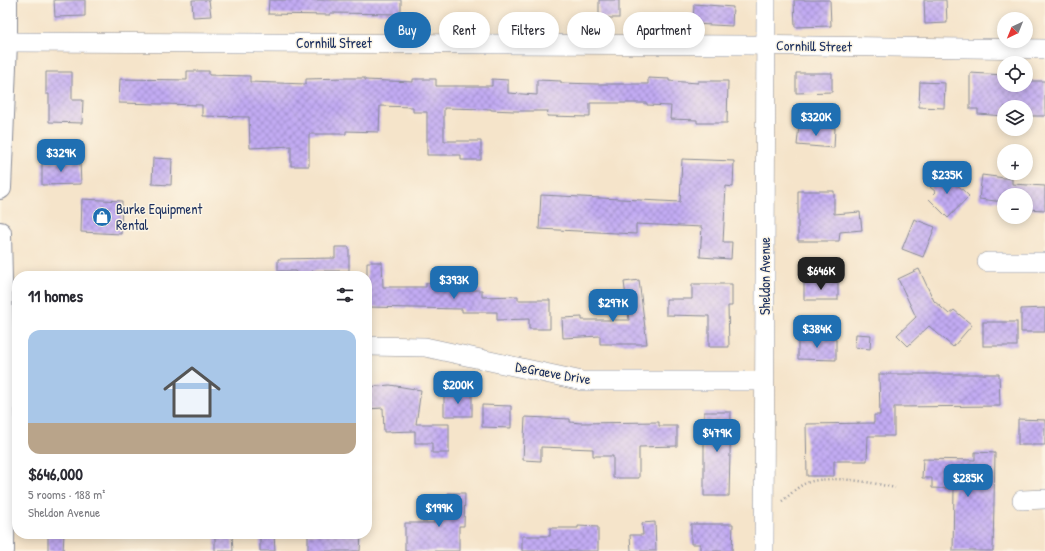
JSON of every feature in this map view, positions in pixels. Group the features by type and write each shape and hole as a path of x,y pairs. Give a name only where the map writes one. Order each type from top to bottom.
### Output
{"main road":[{"path":"0,188 6,42 6,0"},
{"path":"0,233 10,446 3,551"}],"street":[{"name":"Sheldon Avenue","path":"764,551 766,0"},
{"name":"Cornhill Street","path":"6,42 766,45 1045,48"},
{"path":"987,262 1045,262"},
{"name":"DeGraeve Drive","path":"372,346 425,347 582,381 764,381"},
{"path":"1022,500 1045,499"}],"path":[{"path":"780,503 802,485 824,479 872,482 895,488"}],"building":[{"path":"54,0 85,0 85,16 55,17"},
{"path":"192,0 209,0 211,16 193,17"},
{"path":"269,0 401,0 401,12 384,12 384,14 330,13 330,15 268,14"},
{"path":"599,0 619,0 619,18 615,18 615,12 599,12"},
{"path":"794,0 830,0 831,26 795,27"},
{"path":"924,0 946,0 947,23 925,24"},
{"path":"694,4 733,7 732,26 705,25 705,12 694,12"},
{"path":"187,71 209,71 209,75 250,76 250,82 306,84 306,79 365,78 365,80 413,82 413,79 436,79 436,86 492,86 492,79 508,80 508,93 537,95 537,80 561,81 561,83 597,84 648,84 648,78 698,83 698,81 728,81 727,123 697,123 697,120 670,119 671,106 647,105 647,103 590,103 590,117 547,116 548,111 444,108 444,141 481,141 481,160 461,160 461,155 427,155 427,112 413,112 413,107 380,106 379,132 346,131 346,134 309,134 309,166 291,166 291,146 250,148 249,117 202,116 202,105 119,103 120,79 187,80"},
{"path":"46,72 72,72 72,100 83,100 82,123 49,122 49,94 46,94"},
{"path":"796,73 832,73 832,92 796,93"},
{"path":"970,73 997,75 997,92 1033,92 1033,81 1045,81 1045,116 1033,116 1033,100 997,100 997,115 978,114 978,109 970,109"},
{"path":"920,82 945,83 944,108 919,107"},
{"path":"799,125 835,128 834,148 797,145"},
{"path":"153,158 172,159 171,185 152,184"},
{"path":"682,159 734,161 733,187 726,186 723,242 732,242 731,259 700,257 702,227 636,224 636,234 539,229 541,195 680,202"},
{"path":"42,162 80,162 81,184 42,185"},
{"path":"944,172 969,196 948,218 929,199 936,192 930,187"},
{"path":"982,175 997,177 997,180 1012,180 1012,184 1045,186 1045,210 1033,209 1033,188 997,188 997,201 979,199"},
{"path":"798,191 834,191 834,214 860,212 862,230 840,232 839,241 798,241"},
{"name":"Burke Equipment Rental","path":"82,199 122,201 121,234 81,232"},
{"path":"914,219 935,227 923,257 902,249"},
{"path":"335,247 349,247 349,271 278,271 278,259 335,258"},
{"path":"367,262 382,262 383,287 426,287 426,283 447,283 447,290 482,290 482,297 518,296 518,300 550,300 550,329 529,329 529,319 497,320 497,312 462,312 462,309 372,307 372,271 367,271"},
{"path":"919,269 934,301 949,314 954,310 972,325 953,347 929,326 908,346 897,335 916,317 898,279"},
{"path":"639,280 647,344 600,344 600,336 563,338 562,318 582,317 582,320 629,320 624,282"},
{"path":"838,282 838,300 804,300 804,283"},
{"path":"692,284 732,284 732,306 728,306 729,347 709,347 709,316 666,315 666,299 692,299"},
{"path":"1045,308 1045,332 1021,332 1021,309"},
{"path":"983,322 1017,322 1017,346 983,346"},
{"path":"856,334 871,335 870,349 855,347"},
{"path":"798,338 836,339 836,360 798,359"},
{"path":"879,374 999,374 1000,406 894,407 894,436 868,436 867,461 834,461 834,476 807,476 806,424 874,423 874,415 880,415"},
{"path":"390,385 421,390 416,424 449,424 449,453 432,453 432,443 415,443 415,431 384,432 383,408 372,409 372,387"},
{"path":"444,394 472,394 472,416 444,416"},
{"path":"482,405 511,406 511,428 482,427"},
{"path":"704,412 731,412 729,496 704,496"},
{"path":"525,417 570,419 570,422 581,423 659,422 659,426 677,426 677,446 639,447 639,478 613,478 613,456 593,456 593,449 541,447 541,461 523,460"},
{"path":"1018,419 1045,420 1045,445 1018,445"},
{"path":"975,452 995,453 993,551 953,551 954,489 932,488 932,478 922,478 923,459 975,460"},
{"path":"448,493 465,493 464,526 459,526 459,551 405,551 405,523 434,523 435,504 447,505"},
{"path":"655,522 656,551 631,551 630,535 643,535 642,523"},
{"path":"691,524 733,524 732,551 700,551 700,544 691,544"},
{"path":"578,526 598,527 598,551 522,551 522,536 550,536 550,528 578,528"},
{"path":"48,539 64,539 63,551 48,551"},
{"path":"215,539 232,539 233,551 215,551"},
{"path":"260,539 274,539 275,551 260,551"},
{"path":"308,539 361,539 360,551 308,551"}],"place":[{"name":"Burke Equipment Rental","path":"102,217"}]}
